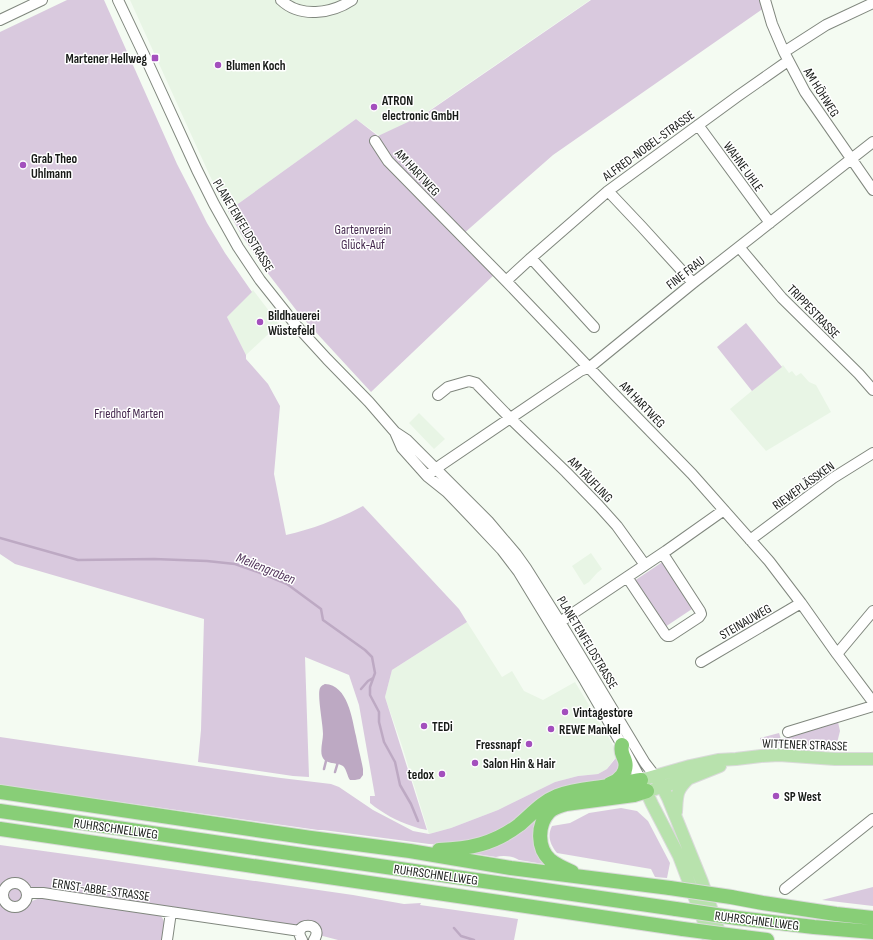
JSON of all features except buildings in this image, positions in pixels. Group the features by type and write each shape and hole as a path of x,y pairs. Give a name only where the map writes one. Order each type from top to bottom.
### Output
{"highway":[{"path":"604,786 620,779 624,771 626,762 621,750 622,745"},
{"path":"410,851 455,850 488,842 509,832 543,804 557,796 575,790 604,786 644,786"},
{"path":"585,877 557,865 550,860 541,848 540,831 542,823 547,815 558,806 566,804 634,795 644,786"},
{"path":"0,792 410,851 512,868 670,888 763,903 873,918"},
{"name":"RUHRSCHNELLWEG","path":"0,811 737,918 873,932"},
{"name":"RUHRSCHNELLWEG","path":"0,829 767,940"}],"main road":[{"name":"WITTENER STRASSE","path":"644,786 655,776 718,760 761,756 873,759"},
{"name":"WITTENER STRASSE","path":"644,786 662,786 690,778 736,759"},
{"name":"PLANETENFELDSTRASSE","path":"655,776 662,786 676,817 702,882 717,925 720,940"},
{"path":"676,817 678,792 683,784 690,778"},
{"name":"PLANETENFELDSTRASSE","path":"644,786 680,856 709,940"}],"street":[{"path":"0,20 42,0"},
{"name":"PLANETENFELDSTRASSE","path":"118,0 196,170 238,247 260,280 292,320 395,432 407,440 488,521 506,542 526,568 645,763 655,776"},
{"path":"281,0 291,7 307,12 327,11 352,0"},
{"name":"AM HÖHWEG","path":"765,0 772,24 786,56 805,92 873,190"},
{"name":"ALFRED-NOBEL-STRASSE","path":"506,280 608,191 698,125 826,25 873,3"},
{"name":"WAHNE UHLE","path":"698,125 770,222"},
{"name":"AM HARTWEG","path":"376,141 388,161 590,367 692,474 724,510 769,562 801,603 873,702"},
{"name":"FINE FRAU","path":"435,469 580,371 590,367 692,283 873,142"},
{"path":"608,191 692,283"},
{"name":"TRIPPESTRASSE","path":"739,247 782,298 859,374 873,390"},
{"path":"531,258 594,327"},
{"path":"438,395 448,387 472,381 476,383 510,418"},
{"name":"AM TÄUFLING","path":"510,418 599,506 617,526 645,565"},
{"name":"PLANETENFELDSTRASSE","path":"395,432 402,448 427,476 447,492 471,516 502,550 518,571 609,721 644,786"},
{"name":"RIEWEPLÄSSKEN","path":"750,540 832,478 873,453"},
{"path":"427,476 435,469"},
{"path":"560,622 663,554 724,510"},
{"path":"627,577 665,634 670,636 699,617 701,614 700,610 663,554"},
{"name":"STEINAUWEG","path":"701,662 801,603"},
{"path":"837,654 873,611"},
{"path":"788,732 873,706"},
{"path":"785,889 873,819"},
{"name":"ERNST-ABBE-STRASSE","path":"27,893 43,893 171,912 301,936 301,929 308,925 313,927 316,931 314,940"},
{"path":"167,940 171,912"}],"shaded area":[{"path":"130,0 590,0 424,114 384,139 356,119 228,211 210,176"},
{"path":"253,290 279,324 246,355 227,317"},
{"path":"783,365 789,373 792,371 796,376 801,373 809,382 816,385 831,412 766,451 730,409"},
{"path":"419,413 445,439 434,449 409,423"},
{"path":"591,553 602,569 584,585 572,566"},
{"path":"467,622 502,677 512,671 524,691 543,700 575,682 613,745 618,758 614,759 607,769 598,774 578,776 555,782 498,810 451,828 429,834 402,746 385,697 392,670"},
{"path":"325,684 333,686 339,690 348,704 363,769 363,775 360,779 350,780 343,766 326,761 321,754 323,734 319,692 322,685"}],"green space":[{"name":"Friedhof Marten","path":"67,0 104,0 177,164 207,223 225,253 252,292 227,317 246,355 246,359 268,384 280,406 274,474 286,535 325,523 363,506 459,609 467,622 392,670 385,697 427,830 414,827 395,819 370,803 370,796 375,796 359,705 349,675 305,657 309,777 198,762 201,730 204,619 15,564 0,554 0,32"},
{"name":"Gartenverein Glück-Auf","path":"591,0 765,0 767,6 553,155 462,235 496,273 371,392 300,315 263,267 228,211 356,119 378,136 425,114"},
{"path":"746,323 782,367 752,391 717,347"},
{"path":"664,561 695,607 665,627 634,581"},
{"path":"838,722 840,731 836,747 833,748 788,743 762,744 760,738 779,733 781,739"},
{"path":"0,737 331,784 339,787 373,810 413,831 429,834 451,828 498,810 555,782 578,776 598,774 607,769 615,759 618,758 619,774 527,812 487,838 444,845 318,830 0,785"},
{"path":"621,808 637,811 648,821 670,863 667,878 655,877 651,869 557,853 550,840 550,830 552,826 570,823 589,813"},
{"path":"542,814 550,865 519,860 508,856 496,857 464,852"},
{"path":"0,845 353,895 404,904 421,903 420,905 518,919 514,940 338,940 319,935 303,923 296,925 272,923 35,889 25,883 15,880 4,883 0,891"},
{"path":"12,887 18,887 23,892 21,901 18,903 12,903 7,898 7,892"},
{"path":"873,887 873,906 822,900"},
{"path":"0,897 4,905 17,911 32,901 43,897 157,913 164,922 162,940 0,940"}],"waterway":[{"name":"Meilengraben","path":"0,538 78,560 154,559 207,561 235,564 287,584 321,609 323,620 365,650 372,657 375,673 370,687 370,695 379,712 379,722 384,742 395,762 400,785 411,804 418,821"},
{"path":"361,689 373,678"},
{"path":"324,769 327,757"},
{"path":"335,772 338,762"},
{"path":"454,928 461,936 474,940"}],"place":[{"name":"Martener Hellweg","path":"155,58"},
{"name":"Blumen Koch","path":"218,65"},
{"name":"ATRON electronic GmbH","path":"374,107"},
{"name":"Grab Theo Uhlmann","path":"23,165"},
{"name":"Bildhauerei Wüstefeld","path":"260,322"},
{"name":"Vintagestore","path":"565,712"},
{"name":"TEDi","path":"424,726"},
{"name":"REWE Mankel","path":"551,729"},
{"name":"Fressnapf","path":"529,744"},
{"name":"Salon Hin & Hair","path":"475,763"},
{"name":"tedox","path":"442,774"},
{"name":"SP West","path":"776,796"}]}
